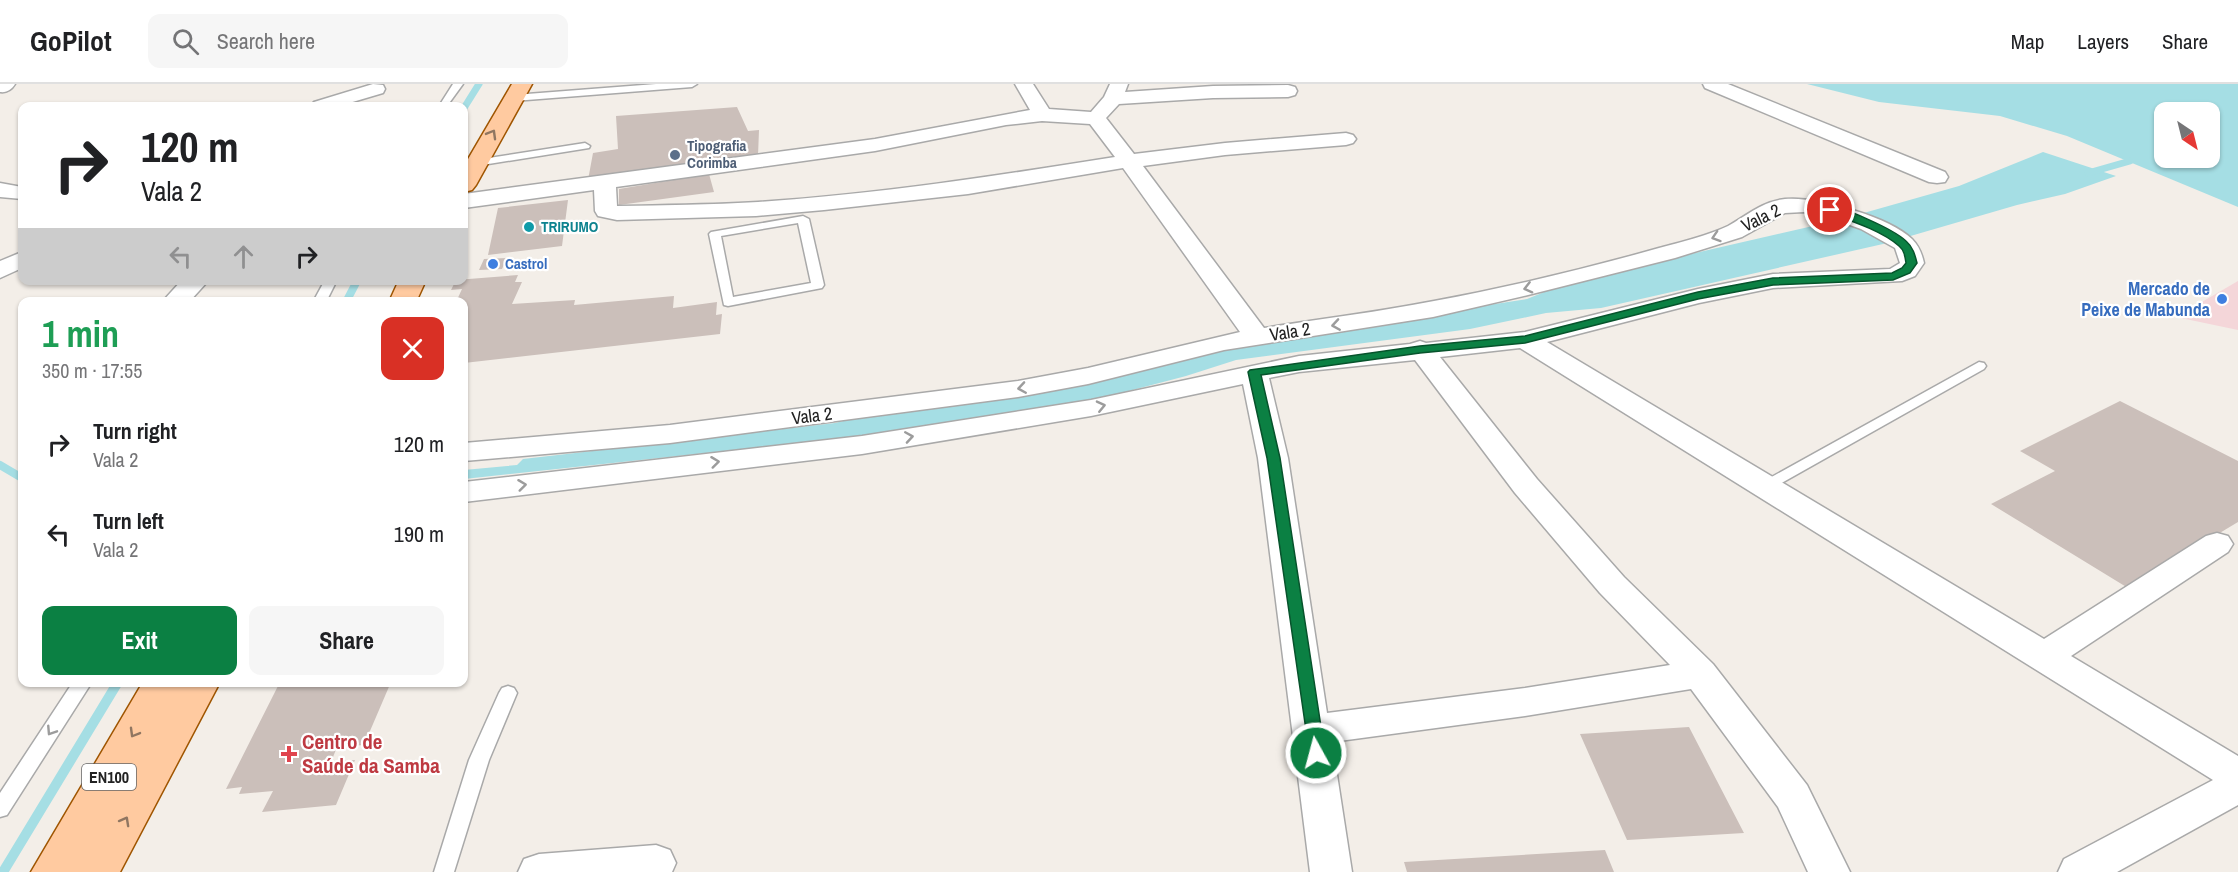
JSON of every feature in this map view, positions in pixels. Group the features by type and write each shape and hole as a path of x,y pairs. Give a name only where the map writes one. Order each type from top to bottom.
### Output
{"main road":[{"path":"470,156 512,88"},
{"name":"EN100","path":"54,872 161,687"},
{"name":"EN100","path":"96,872 198,687"}],"street":[{"path":"1024,84 1042,115"},
{"path":"1712,84 1937,177"},
{"path":"1096,118 1116,92 1288,91"},
{"path":"338,102 375,93"},
{"path":"468,200 875,145 1042,115 1096,118 1130,161 1257,337"},
{"path":"605,182 604,206 606,211 771,216 1130,161 1225,149 1346,139"},
{"path":"0,190 18,192"},
{"name":"Vala 2","path":"468,452 670,434 1018,389 1088,376 1224,342 1433,309 1528,288 1667,253 1723,235 1782,206 1804,205 1830,210 1886,233 1903,243 1910,253 1912,263 1906,271 1893,276 1773,281 1698,296 1525,340 1420,349 1254,372 1091,408 862,445 468,492"},
{"path":"0,271 18,261"},
{"path":"179,297 192,285"},
{"path":"1525,340 1764,487 2046,655 2238,776"},
{"path":"1420,349 1526,486 1611,585 1700,674 1792,796 1829,872"},
{"path":"1254,372 1273,458 1313,730 1331,872"},
{"path":"2046,655 2217,544"},
{"path":"1313,730 1525,702 1700,674"},
{"path":"2079,872 2238,786"},
{"path":"539,872 656,863"}],"lane":[{"path":"446,102 458,84"},
{"path":"512,88 692,84"},
{"path":"470,156 585,146"},
{"path":"771,216 803,219 818,285 728,302 715,234 771,216"},
{"path":"1764,487 1979,366"},
{"path":"0,809 80,687"},
{"path":"444,872 478,760 508,693"}],"shaded area":[{"name":"Mercado de Peixe de Mabunda","path":"2238,281 2238,330 2176,317"}],"water":[{"path":"1807,84 2238,84 2238,207 2067,136 2000,116 1879,102"},
{"path":"2043,152 2116,176 2065,194 2017,205 1883,244 1601,308 1546,313 1470,329 1236,360 1102,398 1030,411 836,439 468,479 468,470 517,465 523,459 835,423 920,403 1222,346 1527,299 1569,282 1839,220 1959,186"}],"building":[{"path":"737,107 748,131 759,130 758,156 588,180 593,153 618,149 616,116"},
{"path":"709,174 714,192 619,205 619,189"},
{"name":"TRIRUMO","path":"568,200 562,246 488,255 498,208"},
{"name":"Castrol","path":"507,258 502,269 479,270 484,259"},
{"path":"518,275 515,282 522,282 512,304 575,300 574,305 674,296 673,308 717,302 716,315 722,314 720,334 468,363 468,297 458,297 462,289 451,290 454,285 468,285 468,279"},
{"path":"2120,401 2238,461 2238,522 2128,588 1991,504 2055,471 2020,451"},
{"name":"Centro de Saúde da Samba","path":"277,687 389,687 364,745 337,747 331,762 355,760 336,805 262,812 273,791 239,794 242,787 226,789"},
{"path":"1689,727 1744,833 1627,840 1580,734"},
{"path":"1605,850 1614,872 1407,872 1404,862"}],"waterway":[{"path":"468,102 479,84"},
{"path":"2088,173 2130,161"},
{"path":"349,297 355,285"},
{"path":"0,465 18,476"},
{"path":"3,872 115,687"}],"place":[{"name":"Tipografia Corimba","path":"675,155"},
{"name":"TRIRUMO","path":"529,227"},
{"name":"Castrol","path":"493,264"},
{"name":"Mercado de Peixe de Mabunda","path":"2222,299"},
{"name":"Centro de Saúde da Samba","path":"289,754"}],"route":[{"path":"1316,753 1273,458 1254,372 1420,349 1525,340 1698,296 1773,281 1843,280 1893,276 1906,271 1912,263 1910,253 1903,243 1869,224 1830,210"}]}
